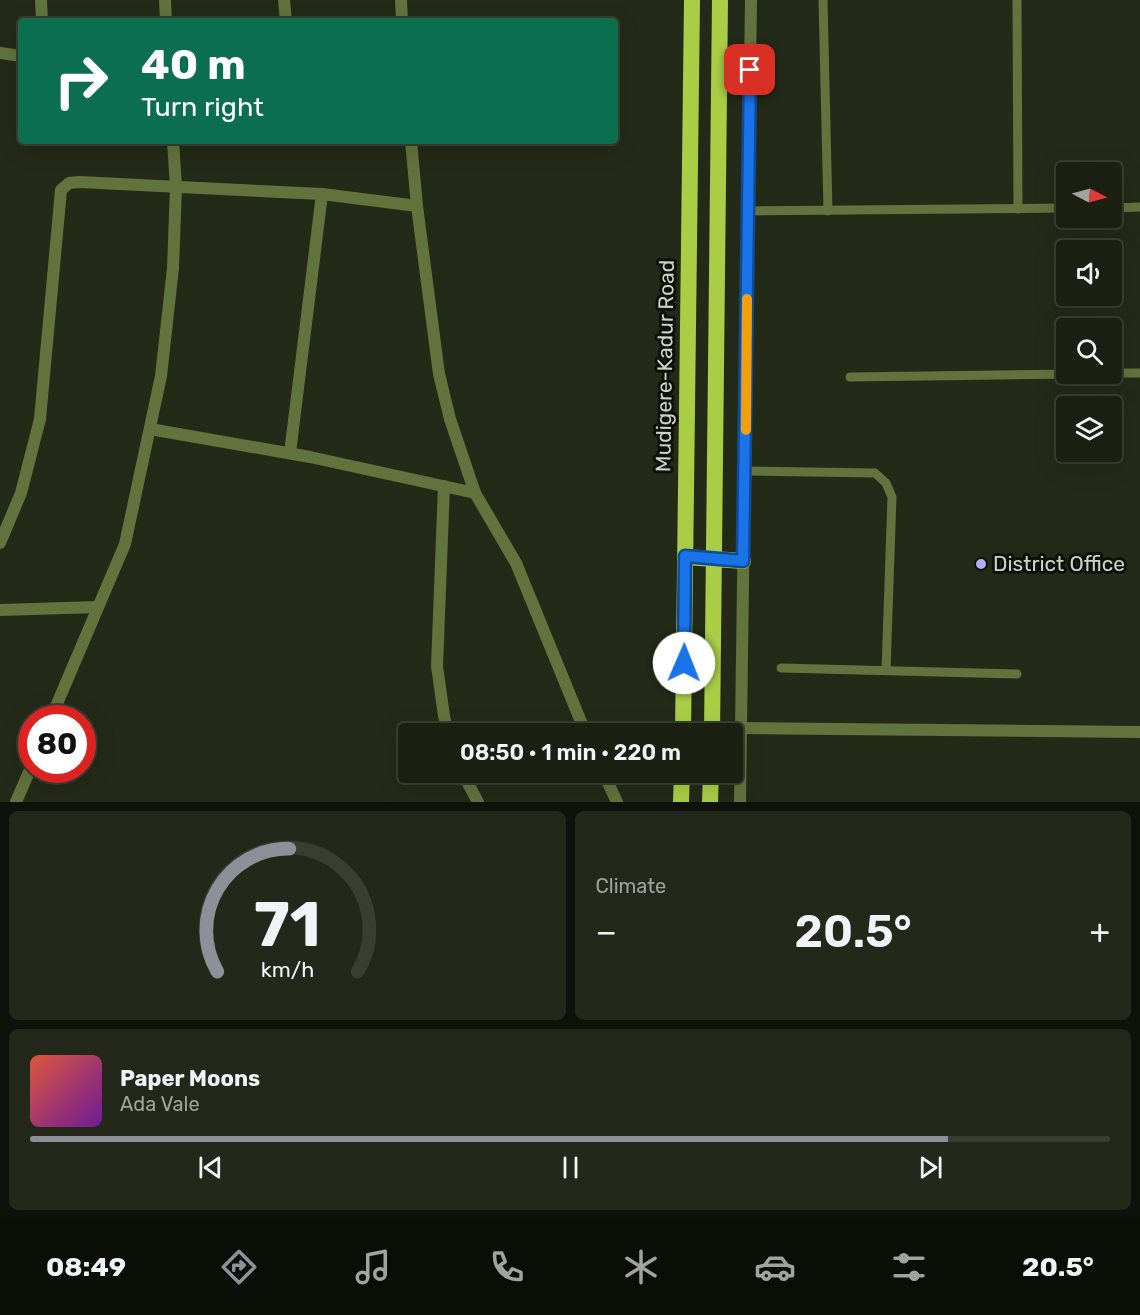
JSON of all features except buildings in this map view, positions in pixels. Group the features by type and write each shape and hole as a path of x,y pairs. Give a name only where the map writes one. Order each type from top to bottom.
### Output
{"highway":[{"name":"Mudigere-Kadur Road","path":"683,723 692,0"},
{"path":"712,723 720,0"},
{"path":"685,556 743,561"},
{"path":"681,802 682,783"},
{"path":"710,802 711,783"}],"street":[{"path":"41,0 42,18"},
{"path":"165,0 166,18"},
{"path":"284,0 286,18"},
{"path":"400,0 402,18"},
{"path":"740,723 751,0"},
{"path":"0,53 18,56"},
{"path":"57,705 125,544 150,429 161,376 173,268 176,187 173,144"},
{"path":"411,144 439,374 450,419 475,493 516,563 581,723"},
{"path":"0,543 21,493 40,419 61,190 69,183 322,194 417,206"},
{"path":"290,453 322,194"},
{"path":"150,429 290,453 475,493"},
{"path":"444,486 437,666 446,723"},
{"path":"0,610 98,608"},
{"path":"743,728 1140,732"},
{"path":"16,802 24,783"},
{"path":"468,783 478,802"},
{"path":"608,783 617,802"},
{"path":"740,783 740,802"}],"lane":[{"path":"823,0 828,211"},
{"path":"1017,0 1018,209"},
{"path":"1122,208 1140,207"},
{"path":"748,211 1056,208"},
{"path":"1122,373 1140,373"},
{"path":"850,376 1056,374"},
{"path":"745,471 875,473 886,483 892,497 886,670"},
{"path":"781,668 1017,674"}],"slow traffic":[{"path":"746,430 747,299"}],"place":[{"name":"District Office","path":"981,564"}],"route":[{"path":"684,663 685,556 743,561 750,70"}]}
